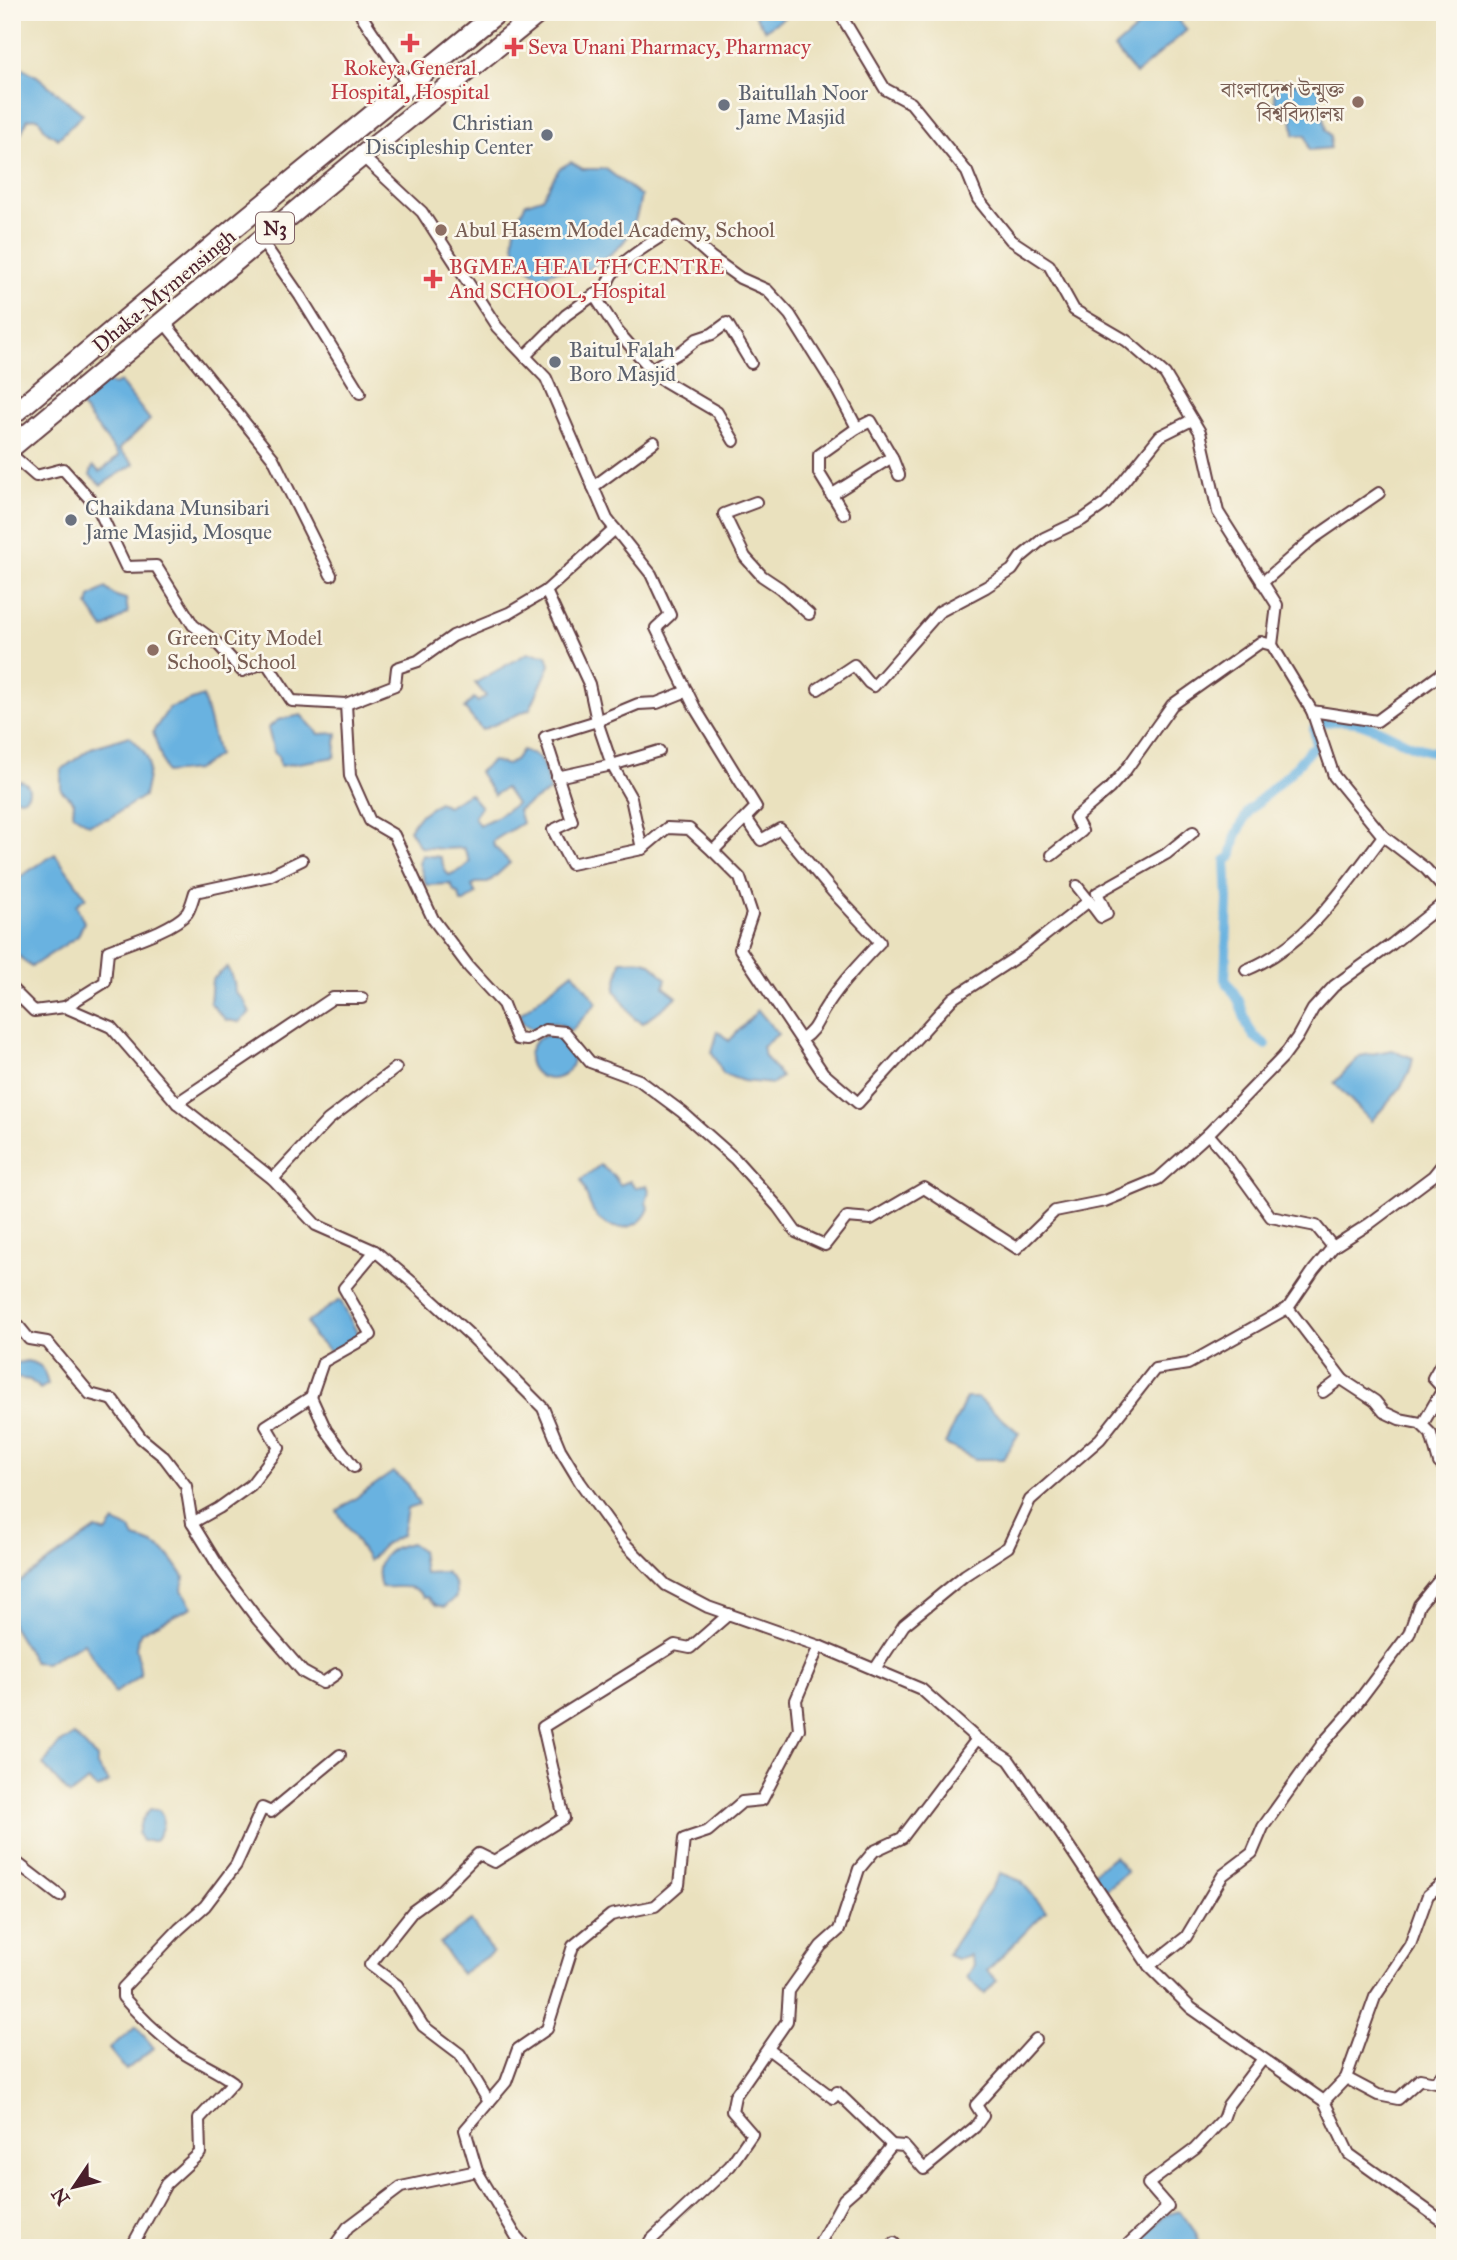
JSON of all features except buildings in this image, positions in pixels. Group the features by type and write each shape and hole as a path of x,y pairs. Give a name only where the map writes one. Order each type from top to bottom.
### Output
{"highway":[{"name":"N3","path":"12,415 498,12"},
{"name":"Dhaka-Mymensingh","path":"12,447 540,12"}],"street":[{"path":"359,12 408,85"},
{"path":"839,12 885,89 911,103 967,172 978,199 1012,240 1049,265 1074,310 1127,341 1165,374 1200,432 1218,512 1277,605 1272,645 1312,711 1335,776 1383,836 1426,869 1445,890"},
{"path":"362,156 422,212 497,327 545,378 607,519 651,574 670,615 656,628 695,708 756,807 713,850"},
{"path":"525,356 566,315 605,290 610,276 619,268 656,239 677,227 740,278 767,290 790,315 837,390 857,428"},
{"path":"261,240 300,296 360,393"},
{"path":"594,295 618,332 654,375 717,412 734,440"},
{"path":"163,321 273,458 331,575"},
{"path":"651,369 727,323 751,363"},
{"path":"818,689 854,665 874,686 939,612 1012,570 1021,557 1044,538 1082,520 1106,503 1160,436 1192,420"},
{"path":"844,514 819,473 819,455 857,428 871,421 899,475"},
{"path":"593,487 654,442"},
{"path":"12,455 36,476 63,469 98,508 126,567 156,566 192,625 217,643 242,671 266,662 292,701 346,704 395,685 397,668 418,661 453,636 509,613 546,592 615,529"},
{"path":"831,495 892,457"},
{"path":"1262,583 1311,540 1379,493"},
{"path":"756,502 724,514 733,534 746,557 762,576 780,588 808,614"},
{"path":"546,592 589,684 597,721 612,765 631,798 642,849"},
{"path":"1052,855 1082,831 1074,818 1110,789 1172,705 1261,642 1272,645"},
{"path":"1312,711 1377,721 1445,671"},
{"path":"687,691 657,703 638,704 597,721 545,737 572,821 553,830 571,864 642,849 667,828 689,829 713,850 740,878 752,914 740,949 823,1073 858,1103 953,998 1021,954 1089,901"},
{"path":"346,704 350,776 370,821 394,835 433,919 469,967 503,1004 517,1039 527,1040 545,1030 565,1032 590,1062 639,1080 682,1112 735,1159 778,1207 796,1232 825,1245 848,1217 871,1219 924,1188 1017,1248 1055,1210 1105,1201 1158,1179 1208,1134 1283,1057 1313,1009 1334,986 1445,902"},
{"path":"556,777 659,751"},
{"path":"746,818 761,840 780,829 880,942 850,974 825,1007 813,1031 801,1040"},
{"path":"1077,886 1101,917 1107,914 1097,893 1166,854 1193,832"},
{"path":"1246,970 1287,947 1325,912 1383,836"},
{"path":"12,989 34,1011 65,1007 105,982 108,951 155,933 181,918 188,911 195,892 269,876 302,860"},
{"path":"177,1103 333,998 362,998"},
{"path":"65,1007 111,1027 177,1103 273,1179 316,1225 375,1251 471,1336 543,1408 561,1449 580,1482 623,1542 666,1585 708,1607 818,1646 921,1689 977,1739 1009,1760 1149,1966 1191,2008 1324,2101 1349,2154 1445,2223"},
{"path":"273,1179 328,1120 396,1068"},
{"path":"1208,1134 1226,1154 1271,1217 1316,1226 1333,1247"},
{"path":"875,1670 904,1625 965,1575 1008,1547 1030,1500 1100,1439 1155,1369 1188,1364 1288,1308 1333,1247 1433,1176 1445,1161"},
{"path":"192,1523 251,1485 279,1448 266,1426 311,1397 323,1362 371,1335 344,1288 375,1251"},
{"path":"1288,1308 1343,1380 1375,1401 1384,1412 1422,1425 1431,1434 1439,1463 1445,1466"},
{"path":"13,1320 29,1339 47,1342 90,1394 113,1401 141,1438 164,1457 186,1486 192,1523 222,1573 303,1672 323,1683 336,1674"},
{"path":"1422,1425 1443,1389 1433,1378 1445,1357"},
{"path":"1323,1392 1343,1380"},
{"path":"311,1397 326,1430 354,1467"},
{"path":"1149,1966 1186,1937 1223,1875 1252,1853 1263,1827 1409,1634 1419,1605 1445,1573"},
{"path":"489,2102 460,2054 424,2026 397,1985 370,1965 413,1911 442,1890 478,1854 494,1862 564,1818 543,1727 675,1645 690,1648 729,1614"},
{"path":"526,2248 477,2171 465,2130 506,2082 518,2049 547,2029 573,1946 611,1915 655,1906 679,1885 684,1839 708,1831 742,1802 762,1800 799,1729 796,1700 818,1646"},
{"path":"649,2248 650,2241 730,2166 752,2134 732,2111 735,2096 787,2021 789,1991 821,1946 839,1930 859,1869 874,1851 902,1838 977,1739"},
{"path":"131,2248 166,2184 200,2153 199,2119 233,2082 217,2070 187,2055 147,2025 123,1997 124,1988 179,1928 205,1906 236,1865 262,1808 271,1812 340,1755"},
{"path":"12,1859 60,1896"},
{"path":"1324,2101 1346,2078 1375,1997 1410,1945 1428,1895 1445,1881"},
{"path":"768,2049 832,2098 837,2092 892,2145 904,2146 923,2169 975,2127 983,2116 976,2105 1036,2039"},
{"path":"1124,2248 1168,2207 1148,2183 1195,2149 1223,2119 1228,2105 1262,2060"},
{"path":"1346,2078 1378,2095 1398,2099 1420,2079 1435,2082 1445,2072"},
{"path":"821,2241 844,2199 860,2185 892,2145"},
{"path":"334,2248 348,2227 401,2187 477,2171"}],"water":[{"path":"752,12 793,12 765,30"},
{"path":"1156,12 1172,12 1187,30 1136,74 1114,48"},
{"path":"17,65 37,76 83,114 58,139 46,131 38,118 28,119 18,139 12,142 12,66"},
{"path":"1274,81 1319,86 1326,130 1331,136 1330,148 1309,150 1306,135 1294,135 1292,116 1276,112"},
{"path":"571,162 583,169 606,169 641,196 639,208 628,235 608,256 585,270 572,273 554,271 541,277 522,261 517,253 514,244 516,225 526,203 542,198 559,169"},
{"path":"105,382 114,385 120,382 150,420 119,449 134,464 101,485 90,475 93,466 100,472 119,456 80,405 93,393 92,390"},
{"path":"105,588 126,599 128,613 104,629 88,606 90,597"},
{"path":"528,653 547,655 550,665 530,709 482,730 464,708 474,698 478,702 486,696 475,683"},
{"path":"203,696 218,755 196,770 166,773 153,732 169,708"},
{"path":"301,715 319,734 337,733 335,757 280,766 268,728 278,720"},
{"path":"129,736 147,757 149,769 144,796 109,818 89,824 73,814 74,802 61,790 61,770 91,748"},
{"path":"522,750 536,757 543,765 550,791 518,810 522,823 493,841 494,846 510,863 488,883 476,883 472,886 476,894 464,902 461,902 459,894 451,884 426,885 419,863 422,855 440,857 449,875 470,862 464,848 420,847 409,829 420,815 439,802 447,806 469,793 481,807 474,817 479,825 516,804 505,788 494,795 479,772 492,761 507,765 515,760"},
{"path":"16,781 24,781 29,790 27,797 16,799 11,794 11,786"},
{"path":"55,854 86,897 76,905 84,922 78,936 31,967 12,950 12,882"},
{"path":"621,961 650,963 666,979 664,987 677,997 643,1023 635,1019 615,990"},
{"path":"227,967 235,992 244,1000 250,1013 239,1022 226,1020 210,1003 212,980"},
{"path":"573,972 597,1003 571,1031 556,1023 534,1030 523,1024 520,1014"},
{"path":"758,1010 778,1034 762,1047 765,1056 781,1077 773,1084 743,1081 723,1074 712,1052 718,1031 729,1041"},
{"path":"551,1035 566,1042 573,1057 566,1072 551,1079 536,1072 529,1057 536,1042"},
{"path":"1392,1050 1413,1058 1411,1067 1397,1092 1371,1121 1334,1083 1360,1056"},
{"path":"600,1165 614,1176 620,1185 630,1181 636,1188 647,1185 649,1191 646,1203 649,1208 646,1215 635,1224 614,1227 600,1220 594,1212 581,1180"},
{"path":"340,1300 360,1338 331,1353 313,1336 307,1322"},
{"path":"27,1361 42,1368 48,1384 40,1389 30,1380 16,1378 12,1369 17,1363"},
{"path":"966,1398 978,1398 1019,1433 1003,1459 975,1459 945,1444"},
{"path":"393,1472 408,1484 419,1505 407,1509 402,1535 385,1544 369,1561 337,1511"},
{"path":"114,1522 131,1530 135,1538 159,1547 169,1556 184,1577 182,1590 192,1607 141,1632 136,1647 141,1675 115,1693 84,1643 45,1663 34,1662 12,1626 12,1587 96,1529 106,1533"},
{"path":"411,1543 421,1550 424,1573 445,1572 454,1583 456,1597 445,1607 436,1605 428,1597 424,1598 415,1589 381,1587 379,1570 384,1557 395,1548"},
{"path":"74,1735 97,1758 97,1766 109,1782 98,1789 88,1781 70,1795 43,1765 58,1745"},
{"path":"150,1809 159,1810 163,1826 155,1841 142,1841 138,1834 141,1821"},
{"path":"1114,1856 1127,1872 1105,1890 1092,1874"},
{"path":"1001,1873 1021,1881 1046,1911 987,1971 997,1980 985,1994 967,1977 974,1965 970,1955 957,1959 947,1955"},
{"path":"471,1921 493,1952 461,1974 440,1943"},
{"path":"136,2026 154,2048 126,2070 109,2049"},
{"path":"1180,2211 1196,2233 1202,2248 1131,2248 1165,2215"}],"waterway":[{"path":"1322,722 1356,722 1423,749 1445,751"},
{"path":"1266,1045 1254,1036 1248,1027 1239,1001 1225,979 1228,900 1226,860 1231,857 1236,836 1249,810 1317,746 1314,729"}],"place":[{"name":"Rokeya General Hospital, Hospital","path":"410,43"},
{"name":"Seva Unani Pharmacy, Pharmacy","path":"514,47"},
{"name":"বাংলাদেশ উন্মুক্ত বিশ্ববিদ্যালয়","path":"1358,102"},
{"name":"Baitullah Noor Jame Masjid","path":"724,105"},
{"name":"Christian Discipleship Center","path":"547,135"},
{"name":"Abul Hasem Model Academy, School","path":"441,230"},
{"name":"BGMEA HEALTH CENTRE And SCHOOL, Hospital","path":"433,279"},
{"name":"Baitul Falah Boro Masjid","path":"555,362"},
{"name":"Chaikdana Munsibari Jame Masjid, Mosque","path":"71,520"},
{"name":"Green City Model School, School","path":"153,650"}]}
